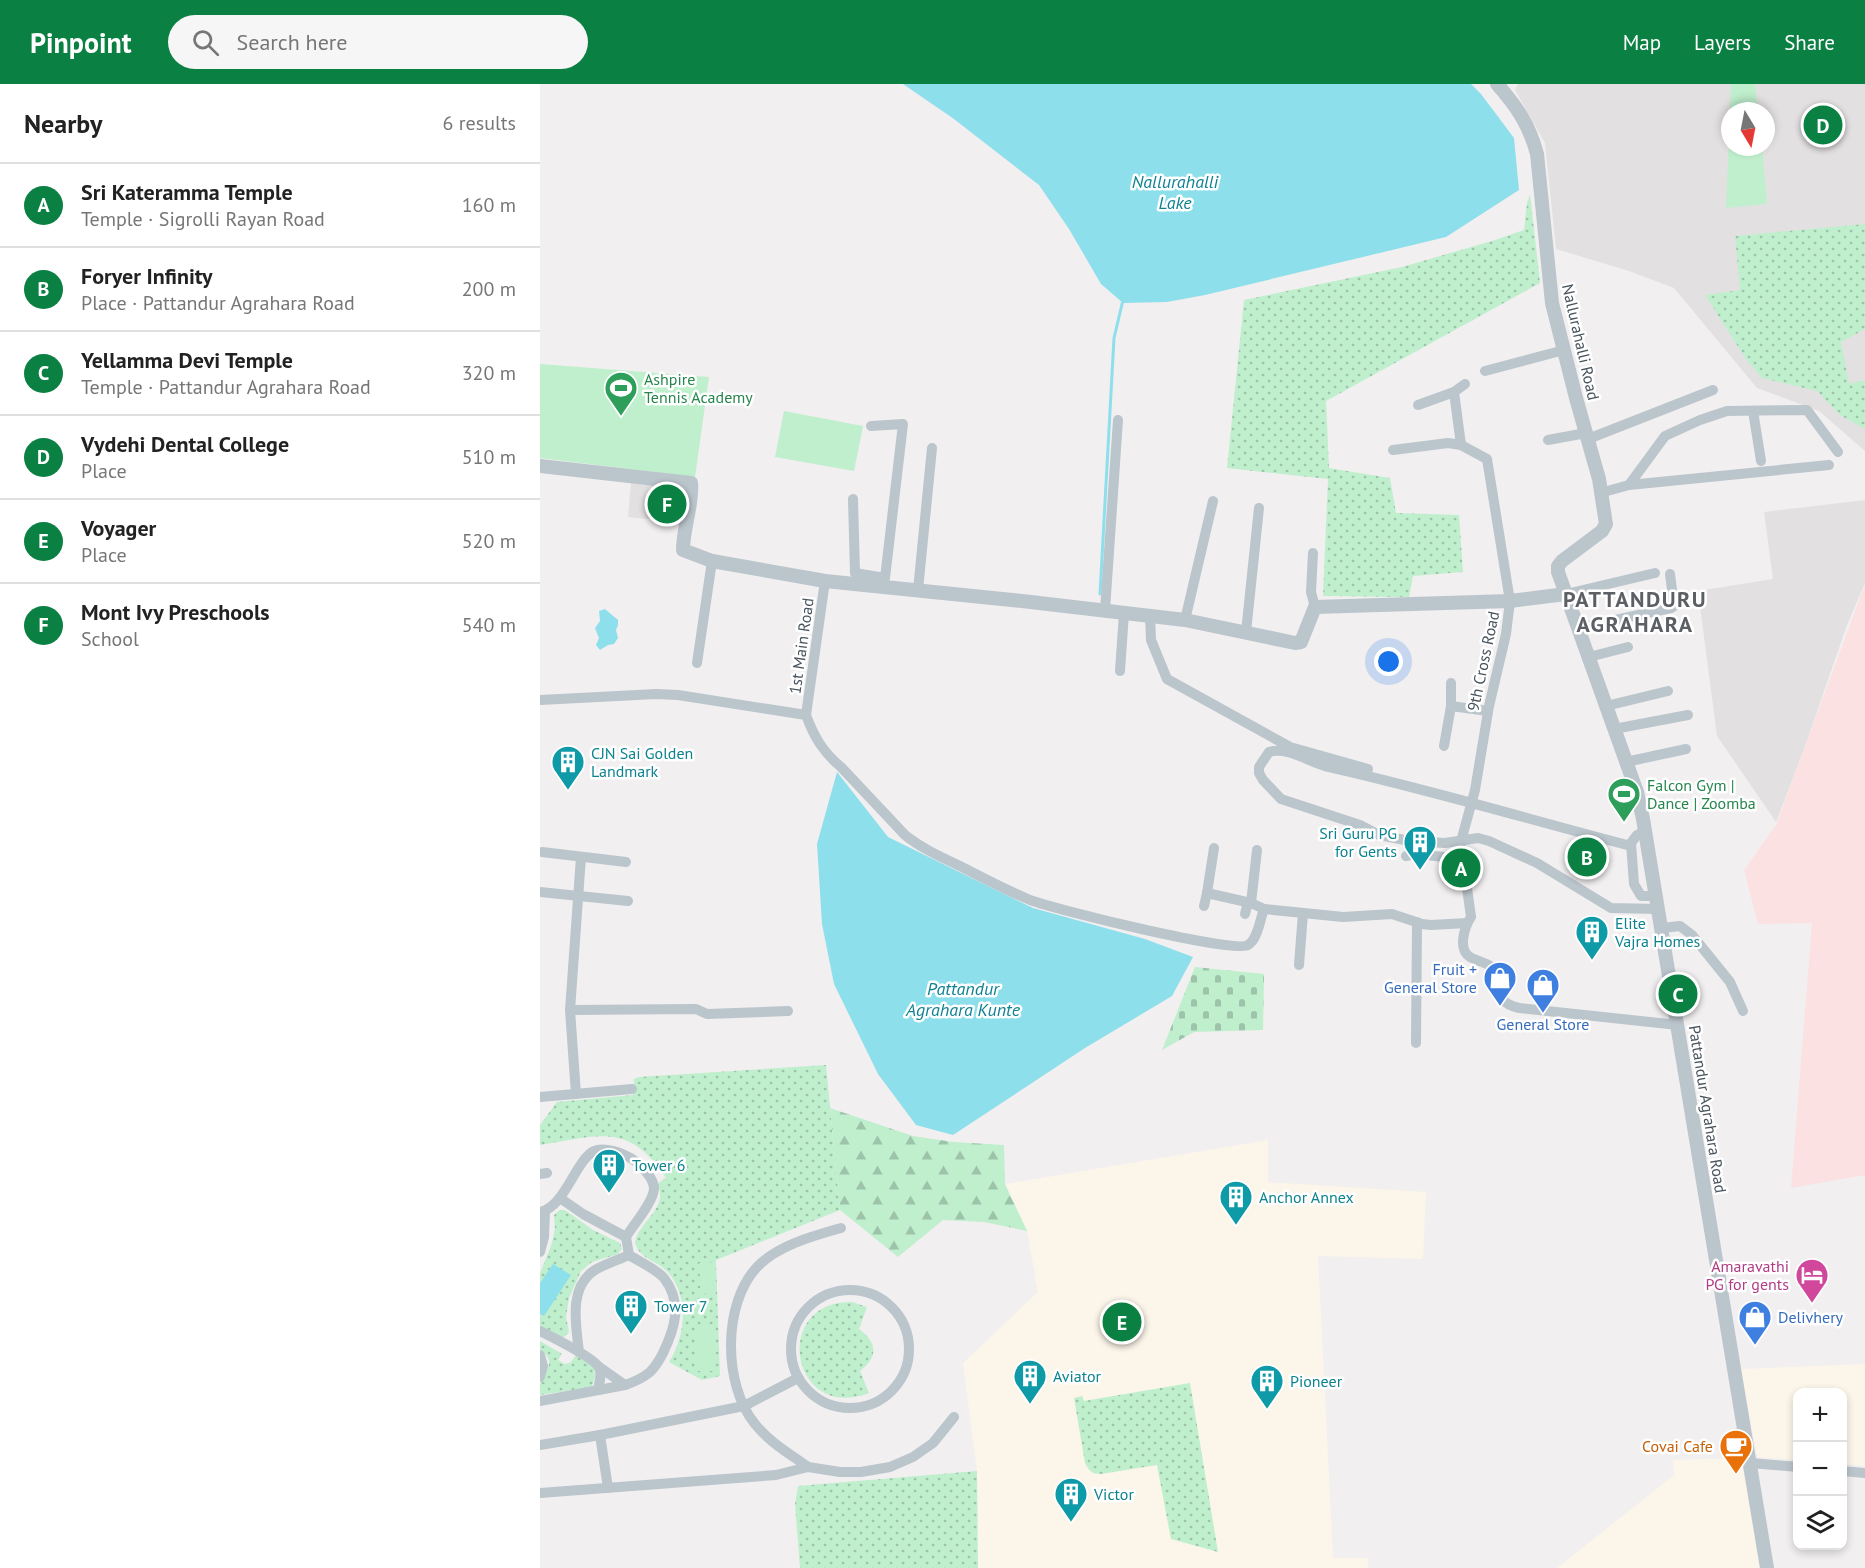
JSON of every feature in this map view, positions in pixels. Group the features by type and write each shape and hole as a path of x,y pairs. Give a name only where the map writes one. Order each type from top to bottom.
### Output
{"street":[{"name":"Nallurahalli Road","path":"1497,84 1514,104 1532,134 1537,154 1552,303 1599,479 1606,524 1602,531 1558,566 1566,594"},
{"path":"1485,371 1563,350"},
{"path":"1418,405 1454,392 1465,384"},
{"path":"1548,440 1587,436 1713,390"},
{"path":"1454,392 1461,445"},
{"path":"1629,485 1665,436 1727,411 1807,410 1838,452"},
{"path":"1753,411 1761,461"},
{"path":"1105,610 1118,420"},
{"path":"540,466 691,483 692,492 683,537 683,550 712,561 825,581 869,580 885,578 903,424 871,426"},
{"name":"9th Cross Road","path":"1393,450 1448,443 1461,445 1487,459 1510,601 1506,634 1488,711 1475,790 1460,844 1471,917 1467,923 1463,941 1464,951 1470,957 1492,967 1500,996 1507,1004 1519,1008 1678,1025"},
{"path":"918,590 932,448"},
{"path":"1600,493 1629,485 1829,465"},
{"path":"853,499 855,573 869,580 918,590 1185,620 1295,643 1301,642 1316,607 1311,592 1313,553"},
{"path":"1185,620 1213,501"},
{"path":"1246,632 1259,508"},
{"path":"697,663 712,561"},
{"path":"1316,607 1510,601 1566,594 1655,573"},
{"path":"1578,628 1674,606 1670,574"},
{"name":"1st Main Road","path":"806,715 825,581"},
{"name":"Pattandur Agrahara Road","path":"1566,594 1626,762 1646,830 1767,1568"},
{"path":"1120,671 1124,613"},
{"path":"1150,616 1151,640 1167,678 1290,747 1395,777"},
{"path":"1588,657 1628,647"},
{"path":"1444,746 1451,706 1451,683"},
{"path":"1606,706 1668,691"},
{"path":"540,700 667,694 806,715 822,749 905,835 930,851 1006,890 1033,901 1173,937 1233,947 1244,947 1253,940 1264,909"},
{"path":"1451,706 1488,711"},
{"path":"1614,729 1688,715"},
{"path":"1626,762 1686,749"},
{"path":"1631,846 1318,765 1282,750 1269,752 1259,767 1263,780 1281,799 1360,825 1379,835 1410,841 1445,843 1478,838 1537,863 1611,908 1658,903"},
{"path":"1646,830 1637,835 1631,843 1634,884 1641,896 1658,903"},
{"path":"1204,906 1214,848"},
{"path":"1245,914 1257,850"},
{"path":"542,852 626,862"},
{"path":"1406,856 1416,854 1463,859"},
{"path":"576,1094 570,1010 581,856"},
{"path":"540,892 628,901"},
{"path":"1207,893 1249,902 1264,909 1352,918 1385,913 1401,915 1422,924 1467,923"},
{"path":"1299,965 1303,913"},
{"path":"1416,1043 1417,922"},
{"path":"1662,928 1680,926 1692,935 1730,981 1743,1011"},
{"path":"570,1010 696,1009 707,1014 788,1011"},
{"path":"540,1097 632,1089"},
{"path":"540,1252 543,1208 560,1198 583,1163 594,1151 607,1149 625,1155 638,1163 649,1175 654,1190 651,1199 626,1237 629,1255 663,1276 671,1290 676,1310 672,1335 651,1371 625,1385 540,1401"},
{"path":"560,1198 583,1214 626,1237"},
{"path":"808,1467 766,1436 753,1422 744,1406 736,1388 732,1369 731,1347 734,1317 743,1288 758,1266 779,1250 841,1228"},
{"path":"579,1352 575,1313 579,1288 593,1271 629,1255"},
{"path":"854,1290 872,1294 888,1303 900,1317 908,1334 910,1353 906,1372 896,1388 881,1400 863,1407 844,1409 826,1404 810,1393 798,1378 792,1361 793,1334 805,1310 819,1299 836,1292 854,1290"},
{"path":"540,1331 579,1352 625,1385"},
{"path":"540,1355 543,1366 540,1377"},
{"path":"598,1366 600,1372 598,1390"},
{"path":"540,1445 744,1406 798,1378"},
{"path":"540,1493 776,1475 808,1467 840,1472 861,1472 890,1467 913,1457 933,1443 954,1417"},
{"path":"600,1435 608,1488"},
{"path":"1750,1463 1793,1467"},
{"path":"1847,1471 1865,1473"}],"shaded area":[{"path":"1518,84 1865,84 1865,451 1819,411 1757,388 1674,288 1629,271 1556,249 1545,143 1515,90"},
{"path":"631,483 681,489 677,522 628,517"},
{"path":"1865,500 1865,583 1847,625 1776,822 1717,736 1698,591 1773,579 1764,512"},
{"path":"1865,584 1865,1175 1791,1188 1812,923 1758,924 1744,870 1776,825"},
{"path":"1268,1140 1268,1182 1426,1192 1423,1259 1318,1256 1333,1558 1368,1558 1368,1568 978,1568 977,1471 963,1363 1038,1292 1027,1231 1005,1184"},
{"path":"1865,1364 1865,1466 1847,1464 1847,1388 1793,1388 1793,1460 1757,1457 1741,1369"},
{"path":"1743,1458 1762,1568 1557,1568 1674,1475 1673,1460"}],"green space":[{"path":"1731,84 1755,84 1757,102 1730,102"},
{"path":"1728,156 1763,156 1767,204 1726,208"},
{"path":"1530,194 1540,283 1326,401 1329,468 1390,478 1396,513 1459,515 1463,572 1413,576 1409,597 1323,596 1328,479 1227,468 1244,300 1402,267 1524,230"},
{"path":"1865,224 1865,329 1841,342 1849,384 1865,380 1865,429 1840,415 1817,391 1762,378 1746,359 1705,295 1740,290 1735,236"},
{"name":"Ashpire Tennis Academy","path":"540,364 709,377 695,477 540,458"},
{"path":"784,411 863,426 854,471 775,457"},
{"path":"1195,967 1264,974 1263,1030 1194,1032 1162,1050"},
{"path":"826,1065 840,1210 716,1260 720,1376 702,1380 669,1362 682,1328 683,1315 679,1291 666,1270 644,1256 635,1243 640,1230 660,1200 657,1184 666,1178 652,1160 639,1148 625,1140 596,1136 540,1145 540,1125 557,1102 633,1095 634,1079 639,1077"},
{"path":"830,1108 913,1136 953,1142 1004,1145 1005,1184 1027,1231 984,1222 943,1220 898,1257 840,1210"},
{"path":"560,1210 565,1210 593,1230 620,1243 622,1249 618,1254 592,1262 581,1271 569,1298 566,1317 569,1332 563,1338 540,1326 540,1273 551,1246 555,1229 554,1215"},
{"path":"714,1262 715,1293 701,1294 699,1263"},
{"path":"852,1302 867,1307 859,1329 872,1344 873,1355 860,1371 869,1393 843,1398 822,1391 808,1377 800,1358 801,1338 809,1320 826,1307"},
{"path":"695,1326 715,1326 716,1371 695,1371"},
{"path":"540,1341 562,1354 558,1360 565,1364 570,1363 577,1354 594,1367 595,1377 592,1387 540,1395 540,1385 549,1363 546,1354 540,1349"},
{"path":"1190,1383 1218,1552 1171,1539 1157,1465 1101,1474 1089,1470 1085,1463 1074,1398 1082,1396 1084,1401"},
{"path":"977,1471 978,1568 800,1568 795,1504 798,1486"}],"water":[{"name":"Nallurahalli Lake","path":"903,84 1471,84 1514,138 1519,190 1446,237 1205,295 1167,302 1123,303 1101,284 1069,229 1039,185 954,119"},
{"path":"605,609 618,620 616,630 618,638 614,644 600,650 596,645 599,638 595,628 600,621 599,611"},
{"name":"Pattandur Agrahara Kunte","path":"837,772 888,837 1033,908 1145,939 1193,957 1172,996 1085,1048 953,1135 916,1125 878,1074 834,984 822,924 817,844"},
{"path":"553,1264 571,1275 544,1316 540,1314 540,1283"}],"waterway":[{"path":"1100,594 1114,338 1123,300"}],"place":[{"name":"Vydehi Dental College","path":"1823,125"},
{"name":"Ashpire Tennis Academy","path":"621,417"},
{"name":"Mont Ivy Preschools","path":"667,504"},
{"name":"CJN Sai Golden Landmark","path":"568,791"},
{"name":"Falcon Gym | Dance | Zoomba","path":"1624,823"},
{"name":"Foryer Infinity","path":"1587,857"},
{"name":"Sri Kateramma Temple","path":"1461,868"},
{"name":"Sri Guru PG for Gents","path":"1420,871"},
{"name":"Elite Vajra Homes","path":"1592,961"},
{"name":"Yellamma Devi Temple","path":"1678,994"},
{"name":"Fruit + General Store","path":"1500,1007"},
{"name":"General Store","path":"1543,1014"},
{"name":"Tower 6","path":"609,1194"},
{"name":"Anchor Annex","path":"1236,1226"},
{"name":"Amaravathi PG for gents","path":"1812,1304"},
{"name":"Voyager","path":"1122,1322"},
{"name":"Tower 7","path":"631,1335"},
{"name":"Delivhery","path":"1755,1346"},
{"name":"Aviator","path":"1030,1405"},
{"name":"Pioneer","path":"1267,1410"},
{"name":"Covai Cafe","path":"1736,1475"},
{"name":"Victor","path":"1071,1523"}],"district":[{"name":"PATTANDURU AGRAHARA","path":"1635,612"}]}
